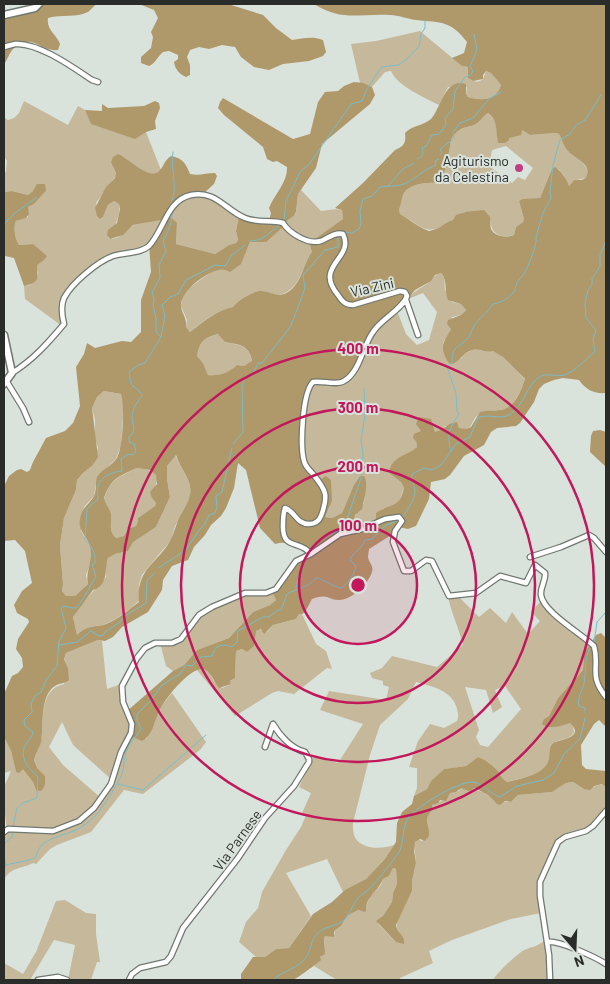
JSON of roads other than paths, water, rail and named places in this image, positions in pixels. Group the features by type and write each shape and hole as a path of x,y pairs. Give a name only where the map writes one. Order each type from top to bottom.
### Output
{"street":[{"path":"4,14 35,8 39,4"},
{"path":"4,47 17,44 35,48 61,59 98,82"},
{"name":"Via Zini","path":"12,373 40,353 64,324 62,316 63,299 74,284 112,256 142,250 148,246 164,224 172,207 178,201 190,195 206,194 246,218 283,223 287,230 313,242 338,233 343,234 346,246 331,270 329,278 331,287 345,304 353,305 372,301 400,291 405,292 407,296 406,300 368,338 362,358 346,380 341,382 313,382 310,384 303,418 304,460 325,491 326,501 320,519 309,524 300,522 290,510 285,508 283,532 286,540 309,551 311,554"},
{"path":"406,300 418,335"},
{"path":"4,335 12,373 5,383 23,408 28,422"},
{"path":"4,832 8,829 53,830 72,824 90,813 110,784 121,752 131,734 132,724 123,702 122,686 141,652 155,643 172,643 181,639 199,615 212,607 245,593 266,593 276,589 296,561 311,554 340,534 362,529 385,519 399,517 402,521 394,531 393,542 404,571 411,571 426,560 432,560 449,596 476,593 500,576 526,583 535,565 544,573 546,578 541,595 546,605 560,619 594,646 595,674 606,697"},
{"path":"530,557 589,536 594,538 606,552"},
{"name":"Via Parnese","path":"129,980 132,974 140,968 166,962 171,956 183,928 238,858 265,818 294,786 309,762 305,752 297,750 277,731 273,724 265,747"},
{"path":"550,980 540,882 558,842 586,831 606,811"},
{"path":"546,942 551,941 567,945 596,957 606,964"},
{"path":"38,980 58,977 67,980"}],"waterway":[{"path":"284,220 286,201 300,172 310,163 351,104 362,101 367,89 382,67 398,65 406,60 419,46 421,34 425,28 425,20"},
{"path":"417,159 421,157 422,148 426,146 432,135 439,134 446,125 445,118 453,109 455,91 465,77 471,75 473,71 470,66 477,50 474,34"},
{"path":"441,155 442,152 440,150 454,138 453,132 460,123 473,118 489,99 501,92"},
{"path":"451,451 450,431 459,414 457,411 456,393 447,367 452,362 454,350 469,337 472,329 493,304 501,302 515,291 517,283 530,261 543,213 551,198 553,165 560,140 570,134 576,125 585,120 601,95"},
{"path":"172,200 174,195 173,152"},
{"path":"388,186 403,185 436,165 435,161 439,159"},
{"path":"343,232 352,233 359,229 363,199 372,196 380,187 388,186 403,169 414,163"},
{"path":"4,224 15,213 37,197"},
{"path":"13,826 17,808 23,803 37,798 38,777 28,767 23,755 23,750 33,732 25,726 24,720 32,712 31,703 35,696 41,692 46,680 57,666 59,641 66,628 61,609 63,606 74,608 77,606 96,577 92,565 95,563 94,553 92,547 85,539 87,509 98,499 98,488 101,480 111,473 122,471 121,459 128,454 133,455 136,451 134,444 129,442 129,437 133,433 134,427 133,411 142,396 131,384 129,372 138,365 145,363 161,337 156,332 152,292 160,278 159,265 166,251 163,241 171,223 172,211"},
{"path":"250,241 262,238 279,225"},
{"path":"233,444 243,432 242,386 246,376 252,376 258,363 262,363 291,326 305,288 303,275 325,250 338,247 338,235"},
{"path":"403,517 415,493 412,474 424,468 432,470 441,465 456,444 470,437 478,418 509,415 518,407 532,384 541,376 568,373 595,352 593,339 596,330 586,318 585,303 588,290 592,285 592,279 600,266 600,255 606,241"},
{"path":"161,337 165,316 162,305 170,297 178,294 186,280 215,265 225,266 232,255 245,245"},
{"path":"311,549 324,537 344,528 361,478 363,454 361,440 365,415 364,389"},
{"path":"158,568 186,550 209,515 215,513 217,507 216,496 222,492 232,448"},
{"path":"6,865 36,857 38,850 47,841 78,829 96,815 120,778 126,751 141,729 137,720 137,714 162,685 180,674 186,665 192,666 201,657 212,656 217,647 225,645 232,647 237,642 238,631 263,617 269,617 278,610 281,610 287,594 306,586 316,578 342,588 351,578 356,566 350,560 353,554 361,547 365,540 372,539 385,526 398,520"},
{"path":"296,588 301,567"},
{"path":"59,645 77,642 91,631 99,636 103,635 125,616 146,603 147,580 155,573"},
{"path":"594,643 597,622 606,612"},
{"path":"585,713 585,708 579,706 578,701 584,682 587,656 591,647"},
{"path":"273,980 302,962 319,932 345,919 357,900 375,882 399,852 406,822 416,810 447,791 466,783 477,783 500,797 517,786 543,780 554,773 564,754 580,739 585,718"},
{"path":"118,784 143,790 206,735"},
{"path":"4,844 12,837 13,833"},
{"path":"4,855 6,865 4,870"}],"place":[{"name":"Agiturismo da Celestina","path":"519,168"}]}
